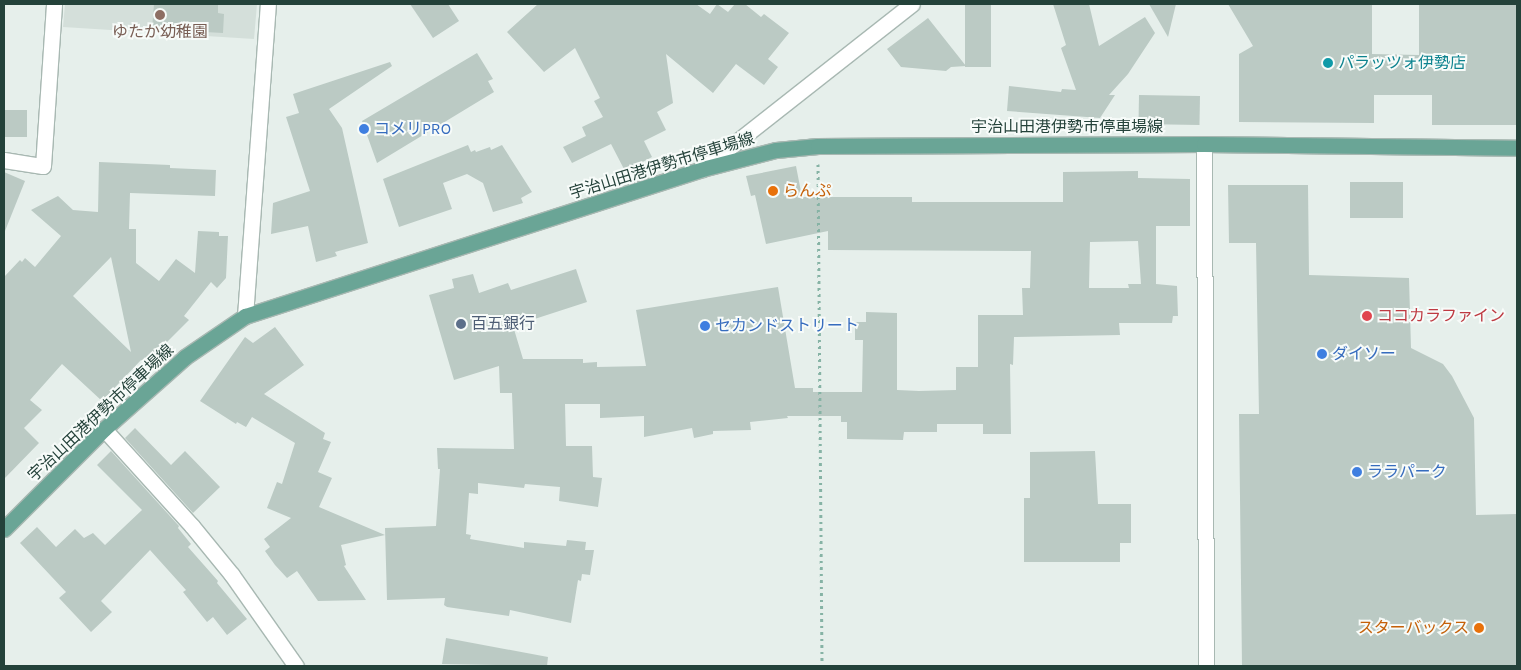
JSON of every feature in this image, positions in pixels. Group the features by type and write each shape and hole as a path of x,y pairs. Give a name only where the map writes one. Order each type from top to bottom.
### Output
{"main road":[{"name":"宇治山田港伊勢市停車場線","path":"4,529 104,429 185,357 245,316 702,169 776,150 818,146 1204,144 1517,148"}],"street":[{"path":"4,160 42,166 54,4"},
{"path":"245,316 268,4"},
{"path":"702,169 912,4"},
{"path":"1204,144 1206,666"},
{"path":"104,429 192,526 232,575 296,666"}],"path":[{"path":"818,146 822,666"}],"shaded area":[{"name":"ゆたか幼稚園","path":"65,4 257,4 254,39 63,27"}],"building":[{"path":"154,4 218,4 218,13 224,14 223,33 152,29"},
{"path":"410,4 448,4 459,21 433,38"},
{"path":"538,4 696,4 710,14 717,4 728,12 735,4 745,4 761,17 764,14 789,33 768,59 778,67 764,85 736,64 713,93 666,54 673,103 657,112 666,130 644,141 652,157 625,171 611,144 572,163 563,147 586,136 582,127 603,117 594,101 600,98 575,48 544,72 507,32"},
{"path":"965,4 991,4 991,67 965,67"},
{"path":"1053,4 1089,4 1099,46 1145,17 1155,33 1128,74 1109,95 1115,95 1100,118 1007,111 1009,86 1061,92 1062,89 1076,90 1061,48 1066,45"},
{"path":"1149,4 1176,4 1168,37"},
{"name":"パラッツォ伊勢店","path":"1228,4 1372,4 1372,54 1419,55 1419,4 1517,4 1517,125 1432,125 1432,95 1374,95 1374,123 1239,122 1239,54 1253,46"},
{"path":"928,18 966,66 951,67 946,71 901,67 887,49"},
{"path":"477,53 493,79 488,81 494,92 377,163 362,121"},
{"path":"390,62 392,66 329,109 342,128 368,243 335,252 337,256 316,262 308,226 271,234 273,203 310,191 286,117 299,113 293,94"},
{"path":"1139,95 1200,96 1199,125 1138,124"},
{"path":"4,110 27,110 27,137 4,137"},
{"path":"468,145 471,152 475,150 476,152 490,147 491,150 502,145 532,192 521,198 523,203 493,212 483,183 467,174 443,183 452,209 399,227 383,179"},
{"path":"99,162 170,165 170,168 216,170 215,196 130,193 129,229 136,229 136,263 159,281 176,259 195,273 198,231 219,232 219,236 228,236 226,278 217,288 211,282 184,316 189,320 145,364 141,360 102,401 62,364 30,400 42,410 24,428 39,443 4,479 4,277 20,260 22,262 25,258 35,267 61,236 31,210 58,196 73,210 98,212","holes":["111,257 131,352 73,296"]},
{"path":"796,166 802,197 912,197 912,202 1063,202 1063,172 1138,171 1138,178 1190,179 1190,226 1156,226 1156,284 1177,286 1178,316 1173,316 1172,323 1119,323 1120,335 1014,337 1013,365 1010,364 1011,434 983,434 983,424 937,424 937,432 904,432 903,440 847,439 847,422 841,422 841,416 787,416 788,418 750,422 751,430 713,431 713,434 694,438 692,428 644,437 644,416 600,418 600,404 565,404 566,446 592,446 593,477 602,478 598,507 559,501 560,487 525,484 524,488 478,483 478,494 469,493 466,534 471,535 470,539 524,548 524,542 566,546 567,540 586,542 585,550 594,550 590,575 582,574 581,581 578,580 571,623 510,610 509,616 447,607 444,605 445,598 387,600 385,528 436,526 440,469 438,469 437,448 514,449 512,393 500,393 499,366 454,380 429,295 454,288 452,279 473,274 479,293 508,283 511,290 576,269 587,302 513,326 523,359 583,359 583,363 597,362 597,367 646,366 636,310 778,287 795,388 813,388 813,392 862,392 863,340 855,340 855,322 866,322 866,312 897,313 897,390 919,391 956,390 956,367 978,367 978,315 1023,315 1022,288 1030,288 1031,251 828,250 828,231 766,244 755,195 751,196 746,176","holes":["1138,241 1141,284 1128,284 1129,288 1089,288 1090,242"]},
{"path":"4,172 25,181 5,231 4,231"},
{"path":"1350,182 1403,182 1403,218 1350,218"},
{"name":"ララパーク","path":"1228,185 1308,185 1309,275 1409,278 1411,348 1443,364 1452,376 1474,418 1476,515 1517,514 1517,666 1242,666 1239,414 1259,414 1256,243 1229,243"},
{"path":"275,327 304,365 264,394 325,433 323,439 331,442 318,472 332,478 319,507 385,535 341,545 346,565 344,566 366,600 318,601 297,571 287,578 275,565 265,551 270,547 264,539 291,518 267,508 277,482 282,484 295,443 252,417 246,427 237,422 236,424 200,401 245,337 253,343"},
{"path":"135,428 171,465 185,451 220,487 193,513 125,438"},
{"path":"111,451 179,526 178,528 191,544 188,547 218,581 217,583 247,619 227,635 213,617 207,622 183,592 186,590 150,550 101,601 112,612 91,632 59,598 66,592 20,543 37,527 56,547 75,529 84,538 93,533 105,545 142,510 97,465"},
{"path":"1095,451 1098,504 1131,504 1131,543 1120,543 1120,562 1024,562 1024,498 1030,498 1030,452"},
{"path":"446,638 548,657 547,666 442,664"}],"place":[{"name":"ゆたか幼稚園","path":"160,15"},
{"name":"パラッツォ伊勢店","path":"1328,63"},
{"name":"コメリPRO","path":"364,129"},
{"name":"らんぷ","path":"773,191"},
{"name":"ココカラファイン","path":"1367,316"},
{"name":"百五銀行","path":"461,324"},
{"name":"セカンドストリート","path":"705,326"},
{"name":"ダイソー","path":"1322,354"},
{"name":"ララパーク","path":"1357,472"},
{"name":"スターバックス","path":"1479,628"}]}
